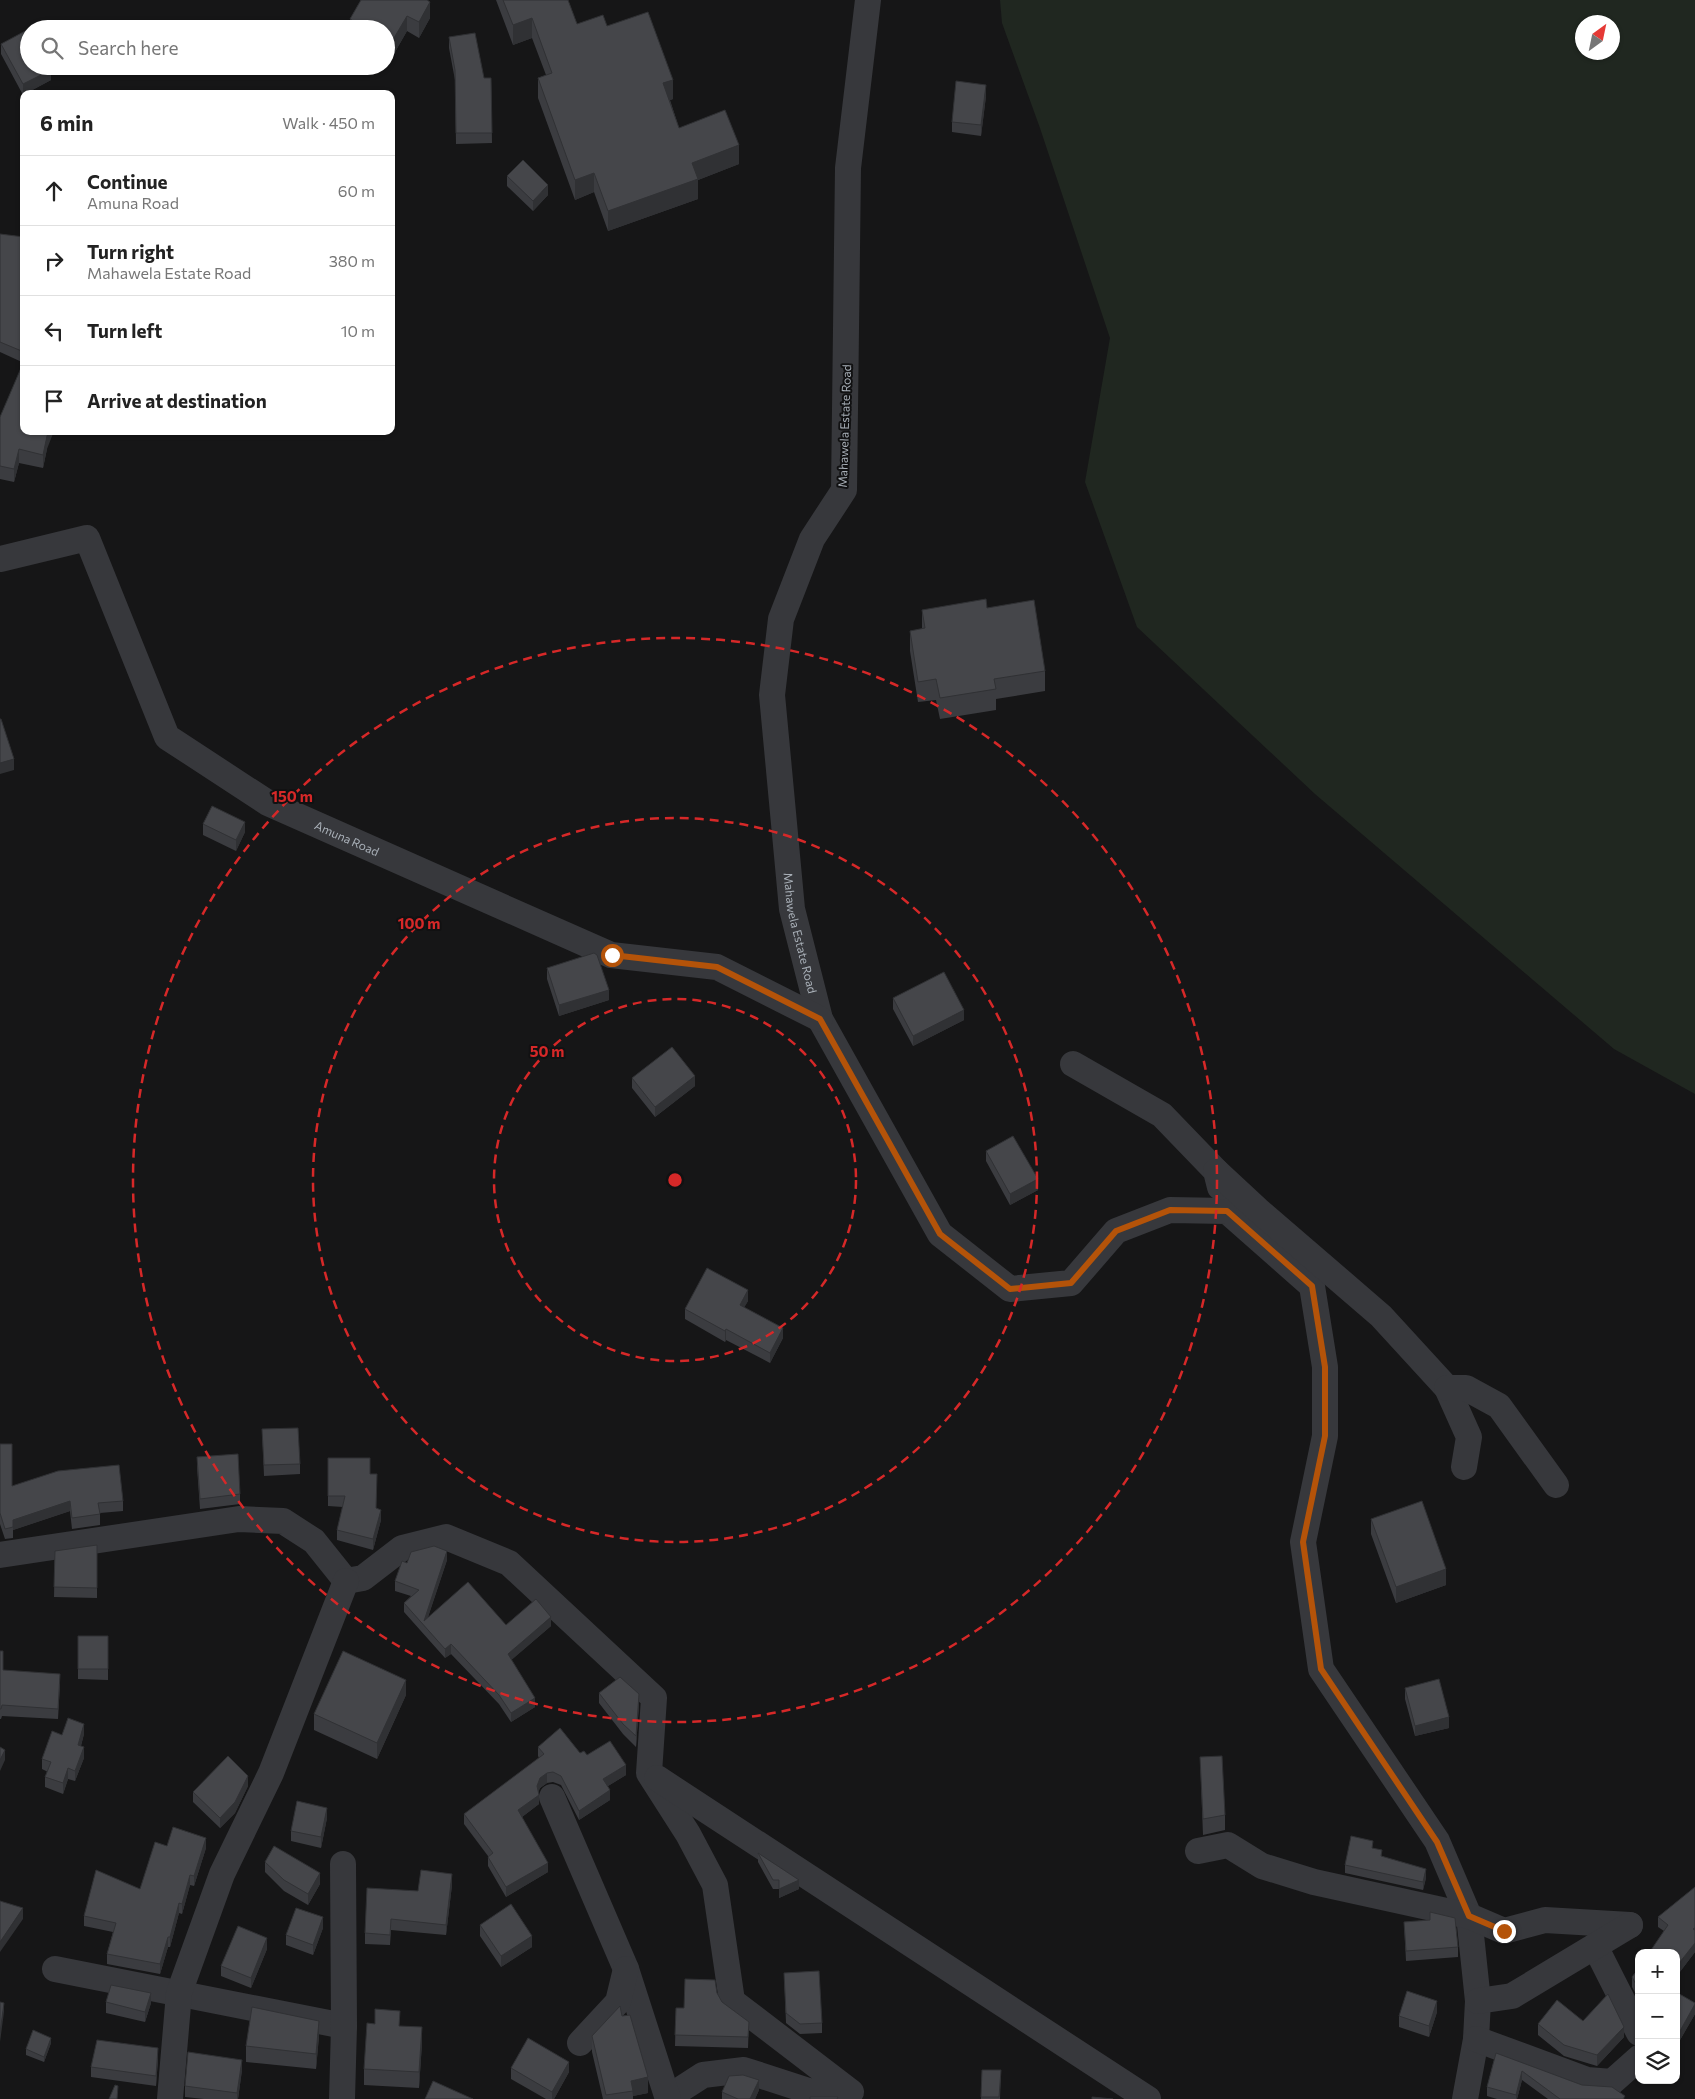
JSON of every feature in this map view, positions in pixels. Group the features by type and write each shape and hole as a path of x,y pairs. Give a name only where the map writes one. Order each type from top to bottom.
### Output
{"street":[{"name":"Mahawela Estate Road","path":"868,0 848,168 844,490 812,540 781,618 772,695 792,909 820,1019 940,1234 1010,1289 1071,1283 1116,1231 1170,1210 1227,1211"},
{"name":"Amuna Road","path":"0,559 88,538 167,736 268,803 612,955 717,967 820,1019"},
{"path":"1073,1064 1162,1115 1216,1171 1258,1210 1381,1316 1447,1388 1469,1437 1464,1467"},
{"path":"1216,1171 1227,1211 1312,1286 1325,1367 1325,1436 1303,1542 1321,1669 1437,1842 1469,1916 1478,2001 1476,2039 1465,2099"},
{"path":"1447,1388 1466,1388 1499,1406 1556,1485"},
{"path":"0,1555 239,1519 283,1521 314,1542 346,1582"},
{"path":"346,1582 363,1578 402,1548 446,1537 508,1563 654,1698 649,1773 688,1834 715,1886 732,2001 851,2092 815,2093 744,2070 703,2075 669,2098 626,1968 552,1797"},
{"path":"170,2099 179,1993 222,1874 271,1774 346,1582"},
{"path":"649,1773 1148,2099"},
{"path":"1198,1852 1228,1845 1262,1866 1314,1882 1469,1916 1504,1931 1545,1920 1630,1925 1512,1996 1478,2001"},
{"path":"342,2099 344,2026 343,1864"},
{"path":"1595,1946 1635,2025"},
{"path":"580,2043 618,2002 626,1968"},
{"path":"55,1970 344,2026"},
{"path":"1476,2039 1587,2080 1612,2082 1635,2062"}],"shaded area":[{"path":"1000,0 1695,0 1695,1094 1614,1049 1315,794 1137,627 1085,482 1110,338 1040,128 1002,23"}],"building":[{"path":"361,0 427,0 430,2 419,22 407,16 395,36 395,20 350,19"},
{"path":"503,0 568,0 577,24 603,15 607,26 648,12 673,80 663,83 679,128 725,110 739,145 692,163 698,179 608,211 594,173 575,180 538,78 552,73 532,18 513,25"},
{"path":"475,33 484,78 491,78 492,133 456,133 455,70 449,37"},
{"path":"20,34 20,75 41,75 23,84 1,44"},
{"path":"956,81 986,85 981,125 952,122"},
{"path":"523,160 548,185 533,201 507,176"},
{"path":"0,234 20,236 20,350 0,342"},
{"path":"20,370 20,435 47,435 43,455 19,449 14,469 0,466 0,417"},
{"path":"986,599 987,608 1034,600 1045,671 994,679 996,689 940,698 936,679 918,682 910,631 925,628 922,610"},
{"path":"0,719 14,759 0,763"},
{"path":"212,806 245,822 236,840 203,824"},
{"path":"594,953 597,955 609,990 559,1005 547,968"},
{"path":"944,972 964,1010 913,1036 893,998"},
{"path":"672,1047 695,1076 655,1107 632,1078"},
{"path":"1013,1136 1038,1179 1010,1194 986,1151"},
{"path":"707,1268 748,1290 740,1305 783,1328 770,1353 685,1309"},
{"path":"298,1428 300,1464 264,1465 262,1429"},
{"path":"0,1444 12,1444 12,1486 58,1471 119,1465 123,1501 98,1503 100,1514 72,1518 70,1501 13,1520 13,1527 5,1529 0,1513"},
{"path":"238,1454 240,1494 200,1499 197,1457"},
{"path":"328,1458 370,1458 370,1474 377,1474 376,1508 381,1510 373,1539 337,1530 345,1496 328,1496"},
{"path":"1422,1501 1446,1569 1396,1587 1371,1519"},
{"path":"97,1545 97,1588 54,1587 55,1551"},
{"path":"434,1546 447,1551 424,1621 468,1582 506,1625 536,1599 551,1617 508,1654 535,1698 511,1713 499,1695 451,1644 445,1649 404,1603 419,1590 395,1581 402,1561 407,1563 411,1552"},
{"path":"78,1636 108,1636 108,1669 78,1669"},
{"path":"0,1651 3,1651 3,1670 60,1674 58,1709 2,1705 0,1709"},
{"path":"343,1651 406,1680 377,1743 314,1714"},
{"path":"620,1677 639,1694 636,1736 623,1724 599,1693"},
{"path":"1439,1679 1449,1717 1415,1726 1405,1688"},
{"path":"68,1718 84,1724 78,1745 84,1747 75,1771 68,1768 63,1783 45,1777 51,1762 42,1759 52,1731 62,1735"},
{"path":"560,1728 580,1753 584,1751 587,1755 610,1741 626,1765 603,1779 610,1790 579,1811 561,1776 553,1772 547,1773 540,1778 537,1786 539,1795 518,1810 548,1863 506,1887 488,1857 493,1853 464,1814 544,1754 538,1747"},
{"path":"0,1747 5,1750 0,1760"},
{"path":"228,1756 248,1776 235,1802 220,1818 193,1792"},
{"path":"1222,1756 1225,1815 1203,1819 1200,1757"},
{"path":"297,1801 327,1808 321,1837 291,1831"},
{"path":"173,1827 206,1838 194,1876 190,1875 182,1904 179,1903 170,1937 168,1937 160,1964 107,1954 116,1923 84,1916 96,1870 140,1889 155,1842 167,1846"},
{"path":"1351,1836 1373,1841 1372,1848 1382,1850 1381,1856 1426,1869 1423,1882 1345,1865"},
{"path":"274,1846 320,1873 308,1894 284,1880 265,1862"},
{"path":"758,1853 799,1880 779,1889 779,1880 773,1880"},
{"path":"421,1870 452,1874 446,1925 391,1919 390,1935 365,1933 367,1888 418,1891"},
{"path":"1695,1887 1695,1928 1693,1929 1695,1930 1695,1943 1680,1962 1680,1949 1652,1949 1668,1925 1658,1917"},
{"path":"0,1901 23,1908 0,1942"},
{"path":"511,1904 532,1936 501,1956 480,1925"},
{"path":"296,1908 323,1917 313,1945 286,1935"},
{"path":"1430,1912 1455,1918 1458,1947 1406,1951 1404,1922 1430,1920"},
{"path":"238,1926 267,1938 251,1978 221,1966"},
{"path":"819,1971 822,2023 800,2024 786,2013 784,1973"},
{"path":"685,1979 715,1980 717,1993 722,2002 749,2022 748,2037 675,2035 676,2008 684,2008"},
{"path":"111,1985 151,1993 145,2012 106,2002"},
{"path":"1407,1991 1437,2001 1429,2026 1399,2016"},
{"path":"1608,1994 1624,2027 1597,2055 1564,2045 1538,2024 1557,2000 1583,2021"},
{"path":"1680,1994 1695,2004 1680,2031"},
{"path":"0,2002 4,2003 0,2033"},
{"path":"620,2006 622,2016 630,2015 648,2077 631,2081 633,2091 606,2095 592,2036"},
{"path":"252,2007 319,2021 316,2054 246,2046"},
{"path":"375,2009 400,2011 399,2026 422,2027 419,2072 364,2069 367,2023 375,2024"},
{"path":"33,2030 51,2038 44,2057 26,2049"},
{"path":"528,2038 569,2062 552,2092 511,2068"},
{"path":"97,2040 158,2048 156,2076 91,2067"},
{"path":"188,2052 242,2060 237,2093 185,2086"},
{"path":"1496,2053 1582,2085 1612,2087 1625,2096 1623,2099 1560,2099 1522,2071 1516,2095 1487,2087"},
{"path":"982,2070 1001,2070 999,2097 981,2097"},
{"path":"743,2075 759,2080 750,2099 738,2099 722,2092 729,2076"},
{"path":"433,2081 473,2099 425,2099"},
{"path":"115,2085 118,2086 117,2099 109,2099"},
{"path":"810,2097 838,2097 837,2099 810,2099"},
{"path":"1092,2097 1113,2099 1092,2099"}],"route":[{"path":"612,955 717,967 820,1019 934,1220 940,1234 1010,1289 1071,1283 1116,1231 1170,1210 1227,1211 1312,1286 1325,1367 1325,1436 1303,1542 1321,1669 1437,1842 1469,1916 1504,1931"}]}
